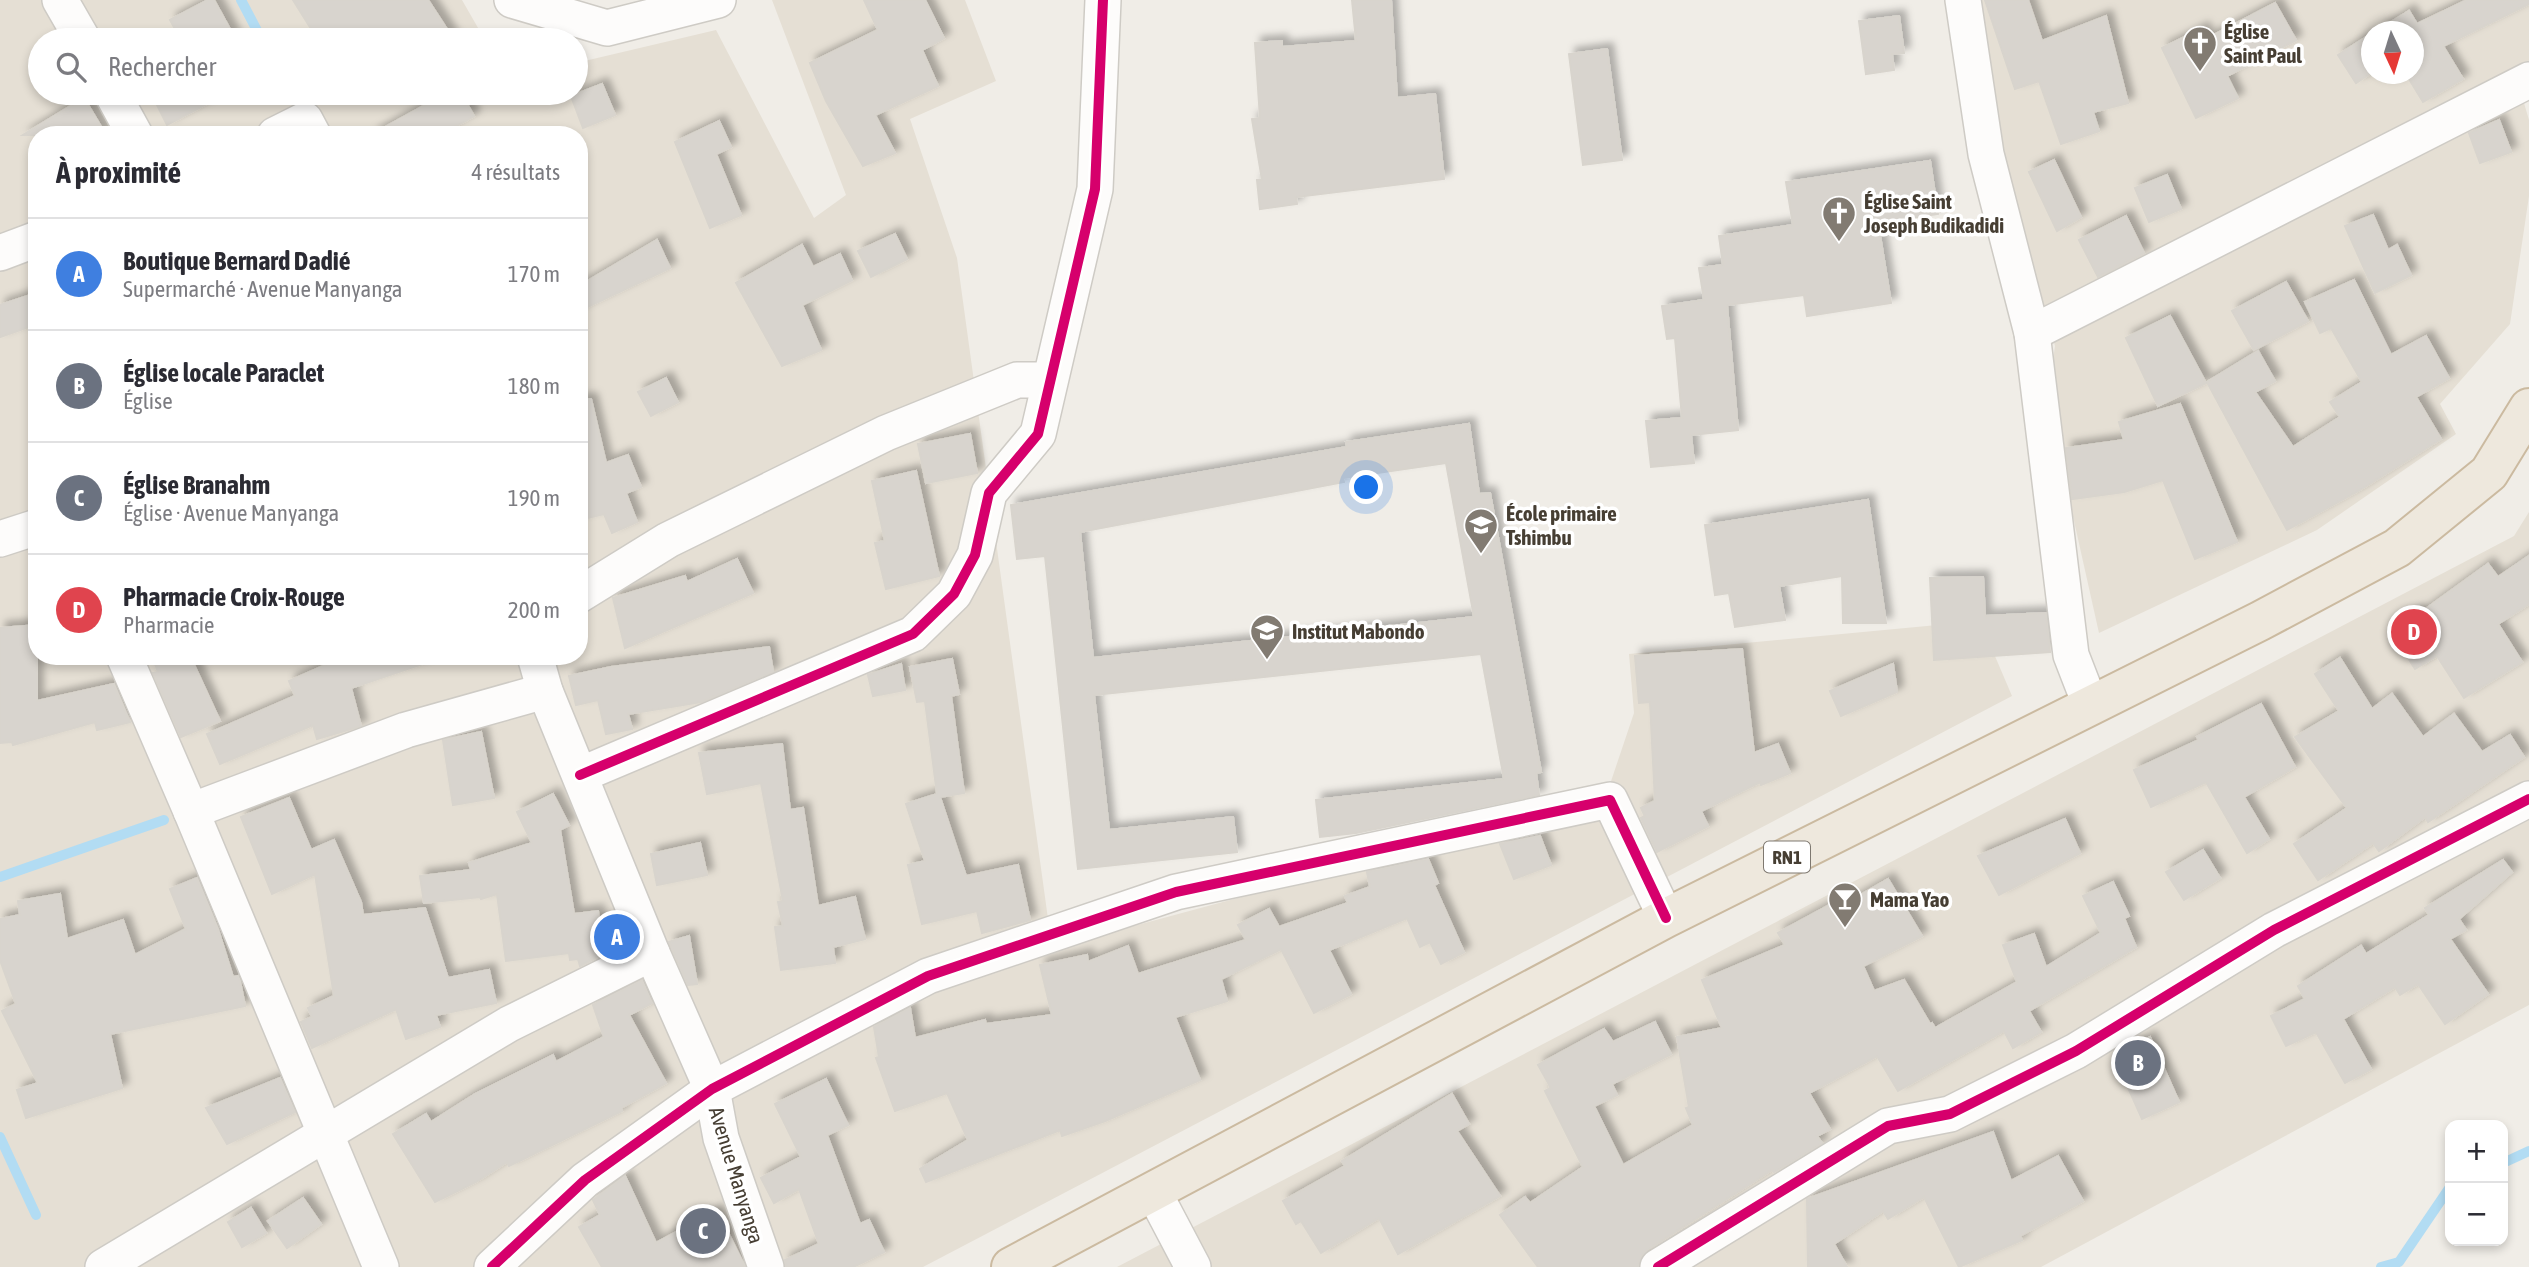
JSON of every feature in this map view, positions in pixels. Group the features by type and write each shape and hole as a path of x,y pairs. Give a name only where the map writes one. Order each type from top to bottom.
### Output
{"highway":[{"name":"RN1","path":"1011,1267 1667,918 2260,621 2397,548 2489,473 2529,408"}],"street":[{"path":"60,0 76,28"},
{"path":"512,0 607,28 718,0"},
{"path":"580,775 913,634 954,594 975,555 989,493 1038,434 1048,380 1095,189 1104,0"},
{"path":"1963,0 1986,154 2032,333 2071,656 2090,704"},
{"path":"2032,333 2529,80"},
{"path":"119,105 130,126"},
{"path":"0,253 28,242"},
{"path":"588,589 668,540 886,433 1017,380 1048,380"},
{"path":"0,538 28,530"},
{"path":"128,665 380,1267"},
{"name":"Avenue Manyanga","path":"538,665 545,691 652,953 712,1089 721,1138 766,1267"},
{"path":"191,811 406,730 545,691"},
{"path":"1658,1267 1888,1126 1950,1114 2076,1051 2274,930 2529,799"},
{"path":"492,1267 585,1180 712,1089 928,975 1176,892 1610,800 1667,918"},
{"path":"103,1267 509,1024 652,953"},
{"path":"1153,1191 1193,1267"}],"shaded area":[{"path":"0,0 462,0 478,28 28,28 28,105 588,105 588,60 716,30 814,218 846,195 772,0 965,0 996,81 910,119 957,258 1052,948 1605,799 1634,713 1629,654 1980,621 2012,696 923,1267 0,1267"},
{"path":"1959,0 2529,0 2529,61 2514,69 2529,120 2529,196 2510,324 2440,404 2456,434 2317,530 2099,633 2047,400 2055,346"},
{"path":"2529,512 2529,1005 2041,1267 1117,1267 2514,536"}],"building":[{"path":"208,0 214,0 229,28 174,28 170,20"},
{"path":"293,0 428,0 446,28 310,28"},
{"path":"864,0 925,0 944,38 922,50 938,86 875,115 895,153 863,166 826,101 810,63 878,30"},
{"path":"1352,0 1391,0 1397,98 1435,94 1444,179 1296,197 1297,204 1260,209 1257,180 1262,180 1252,119 1260,118 1255,43 1282,41 1282,47 1356,41"},
{"path":"1985,0 2028,0 2042,41 2106,16 2128,103 2093,112 2099,131 2061,144 2039,81 2015,89"},
{"path":"2467,0 2529,0 2529,4 2443,46 2463,79 2423,102 2412,84 2424,84 2423,21"},
{"path":"2275,3 2296,40 2227,76 2238,98 2196,118 2162,48 2203,28 2208,38"},
{"path":"2409,11 2415,21 2393,21"},
{"path":"1899,16 1904,53 1892,54 1894,70 1866,74 1859,21"},
{"path":"2361,40 2361,80 2356,83 2338,55"},
{"path":"1607,49 1622,160 1583,165 1569,54"},
{"path":"602,84 615,115 582,126 574,105 588,105 588,89"},
{"path":"72,105 88,105 101,126 38,126"},
{"path":"157,105 204,105 167,125"},
{"path":"425,105 468,105 474,116 456,126 387,126"},
{"path":"2499,120 2511,152 2480,163 2469,133"},
{"path":"719,121 731,147 716,154 741,215 710,228 675,142"},
{"path":"2054,160 2081,217 2057,231 2029,172"},
{"path":"1930,161 1938,214 1878,223 1891,303 1807,316 1804,295 1727,305 1738,430 1691,435 1694,463 1651,467 1646,421 1682,418 1675,338 1667,339 1662,306 1704,300 1699,268 1723,265 1719,236 1793,225 1786,182"},
{"path":"2167,175 2181,209 2149,222 2135,188"},
{"path":"2373,215 2388,250 2397,245 2411,275 2375,293 2345,226"},
{"path":"2126,216 2144,253 2098,277 2079,240"},
{"path":"895,234 907,259 871,277 858,251"},
{"path":"657,240 670,268 588,307 588,281"},
{"path":"802,245 813,267 840,254 852,280 802,305 821,350 782,366 736,283"},
{"path":"2354,280 2391,355 2426,336 2449,378 2416,397 2441,439 2360,490 2287,530 2207,382 2258,351 2275,381 2255,392 2293,447 2340,417 2330,402 2362,382 2331,328 2320,333 2305,302"},
{"path":"2286,282 2308,321 2254,350 2232,311"},
{"path":"28,296 28,327 0,337 0,305"},
{"path":"2170,316 2206,383 2158,406 2126,338"},
{"path":"666,378 678,402 651,416 638,392"},
{"path":"588,399 591,399 606,463 628,455 641,487 626,493 637,522 612,533 604,514 588,518"},
{"path":"2180,404 2237,542 2195,559 2163,480 2124,492 2072,499 2066,448 2124,440 2119,422"},
{"path":"1469,424 1479,494 1490,493 1541,772 1536,773 1539,795 1356,833 1320,837 1316,800 1504,779 1481,654 1094,695 1109,830 1233,817 1237,852 1078,869 1045,556 1017,559 1011,505 1347,447 1346,442","holes":["1446,463 1474,617 1093,658 1080,532 1344,482 1343,478"]},
{"path":"970,434 977,473 926,483 918,444"},
{"path":"916,471 939,576 886,589 875,543 885,541 872,481"},
{"path":"1868,500 1886,623 1843,623 1842,576 1779,586 1785,620 1735,627 1729,593 1715,595 1705,525"},
{"path":"2529,556 2529,604 2498,624 2522,662 2464,698 2437,656 2415,669 2389,628 2418,610 2420,613 2488,564 2498,577"},
{"path":"737,559 753,593 625,648 613,598 685,576 687,582"},
{"path":"1983,577 1985,616 2046,613 2050,652 1934,660 1930,578"},
{"path":"28,626 28,665 37,665 37,701 114,684 130,722 97,730 95,722 13,745 12,742 0,743 0,628"},
{"path":"769,647 773,672 701,702 628,714 632,729 606,734 598,700 576,705 569,676 611,667"},
{"path":"1742,649 1754,753 1778,744 1790,773 1761,785 1760,782 1701,811 1708,826 1657,852 1641,818 1645,816 1641,808 1655,801 1650,702 1639,703 1635,656"},
{"path":"2340,658 2372,709 2392,694 2423,737 2454,714 2482,752 2510,735 2524,757 2428,822 2425,817 2379,851 2373,843 2318,880 2294,844 2347,808 2295,737 2339,711 2315,674"},
{"path":"952,659 959,694 951,696 964,793 940,797 966,876 1018,865 1030,920 982,933 977,911 922,924 908,865 925,861 906,804 937,794 925,701 917,702 910,667"},
{"path":"901,664 905,690 873,696 868,675"},
{"path":"1893,664 1897,692 1841,716 1830,691"},
{"path":"155,665 194,665 220,721 181,737 153,673 158,672"},
{"path":"325,665 419,665 351,688 361,726 317,739 313,725 220,764 207,734 295,696 289,681"},
{"path":"2261,704 2295,767 2244,797 2269,839 2247,853 2206,782 2151,807 2134,770 2199,740 2197,737"},
{"path":"481,732 494,798 453,805 443,740"},
{"path":"782,744 790,810 803,808 818,906 855,897 865,939 833,947 835,963 781,970 775,927 783,926 778,902 783,901 761,783 707,794 699,753"},
{"path":"553,794 569,825 560,830 574,914 598,911 601,931 618,923 626,943 580,966 578,959 570,960 569,953 506,961 497,894 481,899 424,903 420,876 471,870 469,863 532,843 517,812"},
{"path":"289,798 311,850 334,840 361,902 363,915 425,908 448,978 489,970 496,1003 436,1015 440,1027 406,1039 396,1009 312,1048 301,1022 312,1017 308,1008 334,996 315,874 272,894 241,817"},
{"path":"2065,819 2080,853 1999,895 1978,856"},
{"path":"1540,836 1551,865 1514,879 1500,844"},
{"path":"700,843 707,875 657,885 651,854"},
{"path":"2203,850 2220,878 2184,900 2166,872"},
{"path":"1428,859 1438,883 1434,885 1464,952 1441,964 1430,942 1420,947 1407,918 1329,950 1351,994 1314,1013 1281,949 1221,979 1227,1001 1175,1017 1200,1080 1105,1121 1062,1136 1060,1130 926,1182 920,1169 968,1140 947,1093 895,1111 876,1058 879,1057 874,1027 910,1008 915,1038 985,1020 986,1024 1052,1015 1040,965 1087,955 1088,962 1128,946 1138,974 1246,940 1238,925 1269,909 1279,927 1348,903 1345,896 1370,887 1367,872"},
{"path":"2503,860 2512,872 2459,919 2466,930 2450,939 2488,994 2445,1024 2418,984 2400,995 2395,987 2343,1019 2371,1069 2345,1083 2316,1032 2286,1046 2271,1016 2305,999 2298,986 2361,946 2366,954 2429,915 2425,908"},
{"path":"197,878 218,929 233,977 238,976 240,981 245,1006 110,1034 122,1088 26,1118 17,1090 38,1083 2,1011 16,1004 0,960 0,919 20,915 18,901 60,894 67,939 123,920 135,955 186,929 170,889"},
{"path":"1888,879 1922,936 1863,966 1874,991 1904,980 1935,1028 2017,982 2003,945 2034,934 2046,967 2101,933 2083,896 2113,882 2129,916 2124,918 2136,947 2029,1011 2041,1032 2013,1048 2004,1031 1898,1091 1877,1056 1809,1093 1830,1129 1817,1136 1822,1143 1774,1172 1772,1170 1647,1250 1638,1267 1538,1267 1500,1215 1525,1197 1530,1203 1583,1167 1545,1091 1551,1088 1538,1065 1604,1029 1613,1042 1655,1022 1671,1054 1612,1084 1617,1095 1594,1106 1623,1165 1693,1125 1686,1108 1689,1107 1677,1037 1722,1028 1702,980 1785,945 1778,933 1833,903 1836,909"},
{"path":"689,936 697,984 688,985 669,942"},
{"path":"642,980 652,1003 629,1015 666,1083 621,1108 622,1111 509,1166 507,1162 476,1182 435,1202 393,1134 426,1114 431,1122 475,1094 553,1055 556,1062 604,1037 593,1005"},
{"path":"2150,1037 2179,1102 2142,1119 2113,1054"},
{"path":"280,1078 295,1112 227,1144 206,1108"},
{"path":"826,1079 848,1125 827,1135 860,1224 869,1220 884,1252 853,1267 786,1267 785,1260 819,1244 799,1189 774,1203 761,1178 801,1157 775,1104"},
{"path":"1452,1094 1469,1124 1457,1131 1500,1196 1398,1254 1379,1218 1321,1253 1301,1221 1296,1224 1283,1201 1345,1166 1342,1161"},
{"path":"1993,1132 2011,1181 2058,1156 2083,1201 2020,1236 2022,1240 1959,1267 1924,1197 1888,1219 1883,1211 1834,1244 1847,1267 1808,1267 1807,1199"},
{"path":"625,1176 656,1243 717,1210 745,1267 602,1267 579,1227 600,1215 593,1200"},
{"path":"303,1198 321,1224 287,1248 268,1221"},
{"path":"251,1208 266,1233 242,1247 228,1222"}],"waterway":[{"path":"241,0 256,28"},
{"path":"0,877 164,820"},
{"path":"0,1137 36,1215"},
{"path":"2508,1161 2529,1151"},
{"path":"2381,1267 2399,1262 2445,1194"}],"cycle path":[{"path":"580,775 913,634 954,594 975,555 989,493 1038,434 1095,189 1103,0"},
{"path":"1658,1267 1888,1126 1950,1114 2076,1051 2274,930 2529,799"},
{"path":"492,1267 585,1180 712,1089 928,976 1176,892 1610,800 1666,918"}],"place":[{"name":"Église Saint Paul","path":"2200,73"},
{"name":"Église Saint Joseph Budikadidi","path":"1839,243"},
{"name":"École primaire Tshimbu","path":"1481,555"},
{"name":"Pharmacie Croix-Rouge","path":"2414,632"},
{"name":"Institut Mabondo","path":"1267,661"},
{"name":"Mama Yao","path":"1845,929"},
{"name":"Boutique Bernard Dadié","path":"617,937"},
{"name":"Église locale Paraclet","path":"2138,1063"},
{"name":"Église Branahm","path":"703,1231"}]}
